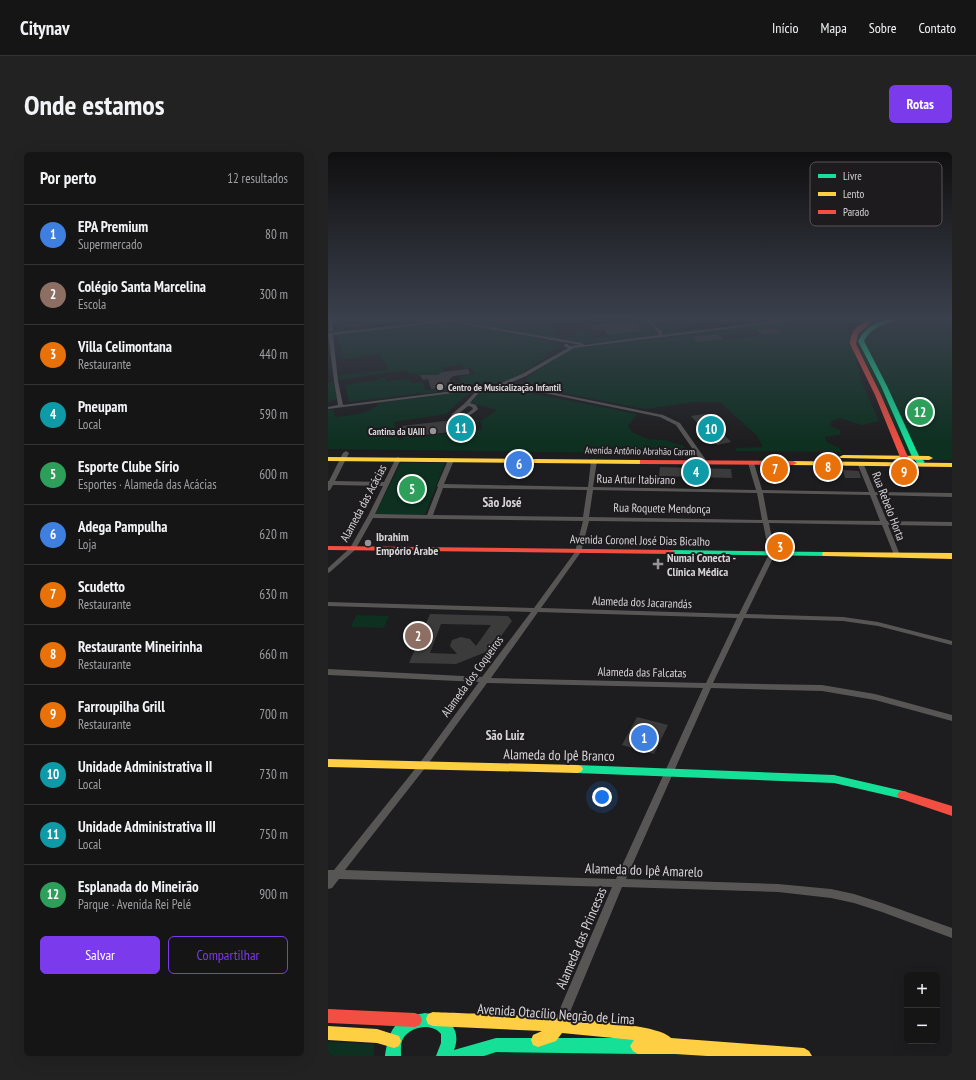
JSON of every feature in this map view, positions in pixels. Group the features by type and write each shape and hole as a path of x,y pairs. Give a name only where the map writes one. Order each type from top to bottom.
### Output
{"main road":[{"path":"861,359 904,457"},
{"path":"870,359 884,386 916,458 922,462 932,465"},
{"path":"862,363 872,362"},
{"path":"878,395 884,386"},
{"path":"889,423 903,430"},
{"name":"Avenida Antônio Abrahão Caram","path":"328,453 344,456 451,460 524,458 594,461 904,457 952,458"},
{"name":"Avenida Antônio Abrahão Caram","path":"328,458 344,456 702,459 751,463 952,466"},
{"name":"Avenida Coronel José Dias Bicalho","path":"328,548 952,556"},
{"name":"Alameda do Ipê Branco","path":"328,763 817,778 848,781 889,791 952,811"},
{"name":"Avenida Otacílio Negrão de Lima","path":"328,1016 415,1020 424,1018 559,1026 638,1033 675,1046"},
{"path":"433,1019 445,1028 448,1035 448,1043 444,1056"},
{"path":"393,1056 394,1041 399,1032 406,1025 415,1020"},
{"path":"523,1044 532,1040 549,1038 555,1034 559,1026"},
{"path":"328,1033 377,1036 394,1041"},
{"name":"Avenida Otacílio Negrão de Lima","path":"457,1056 496,1045 523,1044 675,1046 804,1056"}],"street":[{"path":"331,359 332,375 341,406"},
{"path":"508,383 550,359"},
{"path":"513,387 524,375"},
{"path":"508,383 513,387 530,389 661,416 672,420 678,424 702,459"},
{"path":"328,408 489,387 508,383 518,383 530,389"},
{"path":"467,404 480,388"},
{"path":"344,456 329,485 387,484"},
{"name":"Alameda das Acácias","path":"328,571 353,549 387,484 398,459"},
{"path":"429,517 451,460"},
{"name":"Alameda dos Coqueiros","path":"328,886 332,874 422,766 483,680 578,552 586,519 594,461"},
{"path":"751,463 760,492 772,554"},
{"name":"Rua Rebelo Horta","path":"861,465 897,555"},
{"name":"Rua Artur Itabirano","path":"440,486 590,490 952,495"},
{"name":"Rua Roquete Mendonça","path":"371,516 952,524"},
{"name":"Alameda das Princesas","path":"559,1026 618,883 670,773 708,686 772,554"},
{"name":"Alameda dos Jacarandás","path":"328,604 843,619 878,624 952,643"},
{"name":"Alameda das Falcatas","path":"328,672 483,680 822,688 876,697 952,718"},
{"name":"Alameda do Ipê Amarelo","path":"332,874 778,888 826,892 868,903 952,933"}],"green space":[{"path":"382,359 543,359 508,380 494,383 478,383 455,388 455,390 418,394 421,392 349,402 345,385 385,378 388,382 409,379 411,383 423,382 425,390 454,388 452,384 462,382 459,377 475,374 471,368 463,368 461,365 441,368 446,373 436,375 408,373 407,370 338,380 338,375 389,370"},
{"path":"555,359 856,359 862,383 879,421 862,425 840,418 832,421 830,426 840,430 840,435 825,437 827,442 839,448 842,452 736,451 735,448 763,447 757,436 720,402 696,402 645,409 539,388 529,385 526,380 529,376"},
{"path":"863,359 952,359 952,460 909,460"},
{"path":"328,382 334,382 337,399 328,402"},
{"path":"499,387 637,414 628,426 632,432 648,439 664,440 684,446 689,454 328,449 328,410 333,410 335,417 347,416 365,412 380,403 471,391 446,414 394,422 398,440 404,439 401,431 431,427 407,433 410,438 483,429 480,421 475,424 439,429 463,423 461,419 481,421 497,410 471,403 483,389"},
{"path":"401,463 445,463 425,515 375,514"},
{"path":"356,615 389,616 384,628 351,627"},
{"path":"328,1042 374,1044 374,1056 328,1056"},
{"path":"496,1045 779,1056 460,1056"}],"building":[{"path":"468,369 470,374 453,376 449,380 450,382 447,382 449,387 431,389 428,379 423,380 420,375 438,375 442,372"},
{"path":"705,414 731,442 717,445 691,416"},
{"path":"462,420 464,426 475,424 476,429 408,437 407,430 402,431 401,426"},
{"path":"660,467 731,469 732,478 659,476"},
{"path":"843,470 859,471 861,478 845,478"},
{"path":"430,614 508,616 512,621 491,650 456,664 409,663","holes":["441,624 491,625 476,646 470,639 461,637 452,640 450,646 457,654 430,653"]},
{"path":"637,717 668,725 654,754 622,745"}],"traffic: fast":[{"path":"870,359 916,457 921,462"},
{"path":"672,552 826,554"},
{"path":"577,769 834,779 903,795"},
{"path":"393,1056 394,1042 399,1032 407,1025 416,1021 425,1020 435,1021 448,1031 449,1043 444,1056"},
{"path":"457,1056 496,1045 638,1046"}],"traffic: slow":[{"path":"843,457 929,458"},
{"path":"328,459 643,462"},
{"path":"793,463 952,465"},
{"path":"826,554 952,556"},
{"path":"328,763 577,769"},
{"path":"433,1019 559,1025 638,1033 665,1042"},
{"path":"538,1040 551,1036 559,1025"},
{"path":"328,1033 377,1036 394,1041"},
{"path":"638,1046 675,1046 804,1056"}],"traffic: jam":[{"path":"860,359 878,395 904,457"},
{"path":"643,462 793,463"},
{"path":"328,548 672,552"},
{"path":"903,795 952,811"},
{"path":"328,1016 415,1020"}],"place":[{"name":"Centro de Musicalização Infantil","path":"440,387"},
{"name":"Esplanada do Mineirão","path":"920,412"},
{"name":"Unidade Administrativa III","path":"461,428"},
{"name":"Unidade Administrativa II","path":"711,429"},
{"name":"Cantina da UAIII","path":"433,431"},
{"name":"Adega Pampulha","path":"519,464"},
{"name":"Restaurante Mineirinha","path":"828,467"},
{"name":"Scudetto","path":"775,469"},
{"name":"Pneupam","path":"696,472"},
{"name":"Farroupilha Grill","path":"904,472"},
{"name":"Esporte Clube Sírio","path":"412,489"},
{"name":"Ibrahim Empório Árabe","path":"368,543"},
{"name":"Villa Celimontana","path":"780,547"},
{"name":"Numai Conecta - Clínica Médica","path":"658,564"},
{"name":"Colégio Santa Marcelina","path":"418,636"},
{"name":"EPA Premium","path":"644,738"}],"district":[{"name":"São José","path":"502,502"},
{"name":"São Luiz","path":"505,735"}]}
